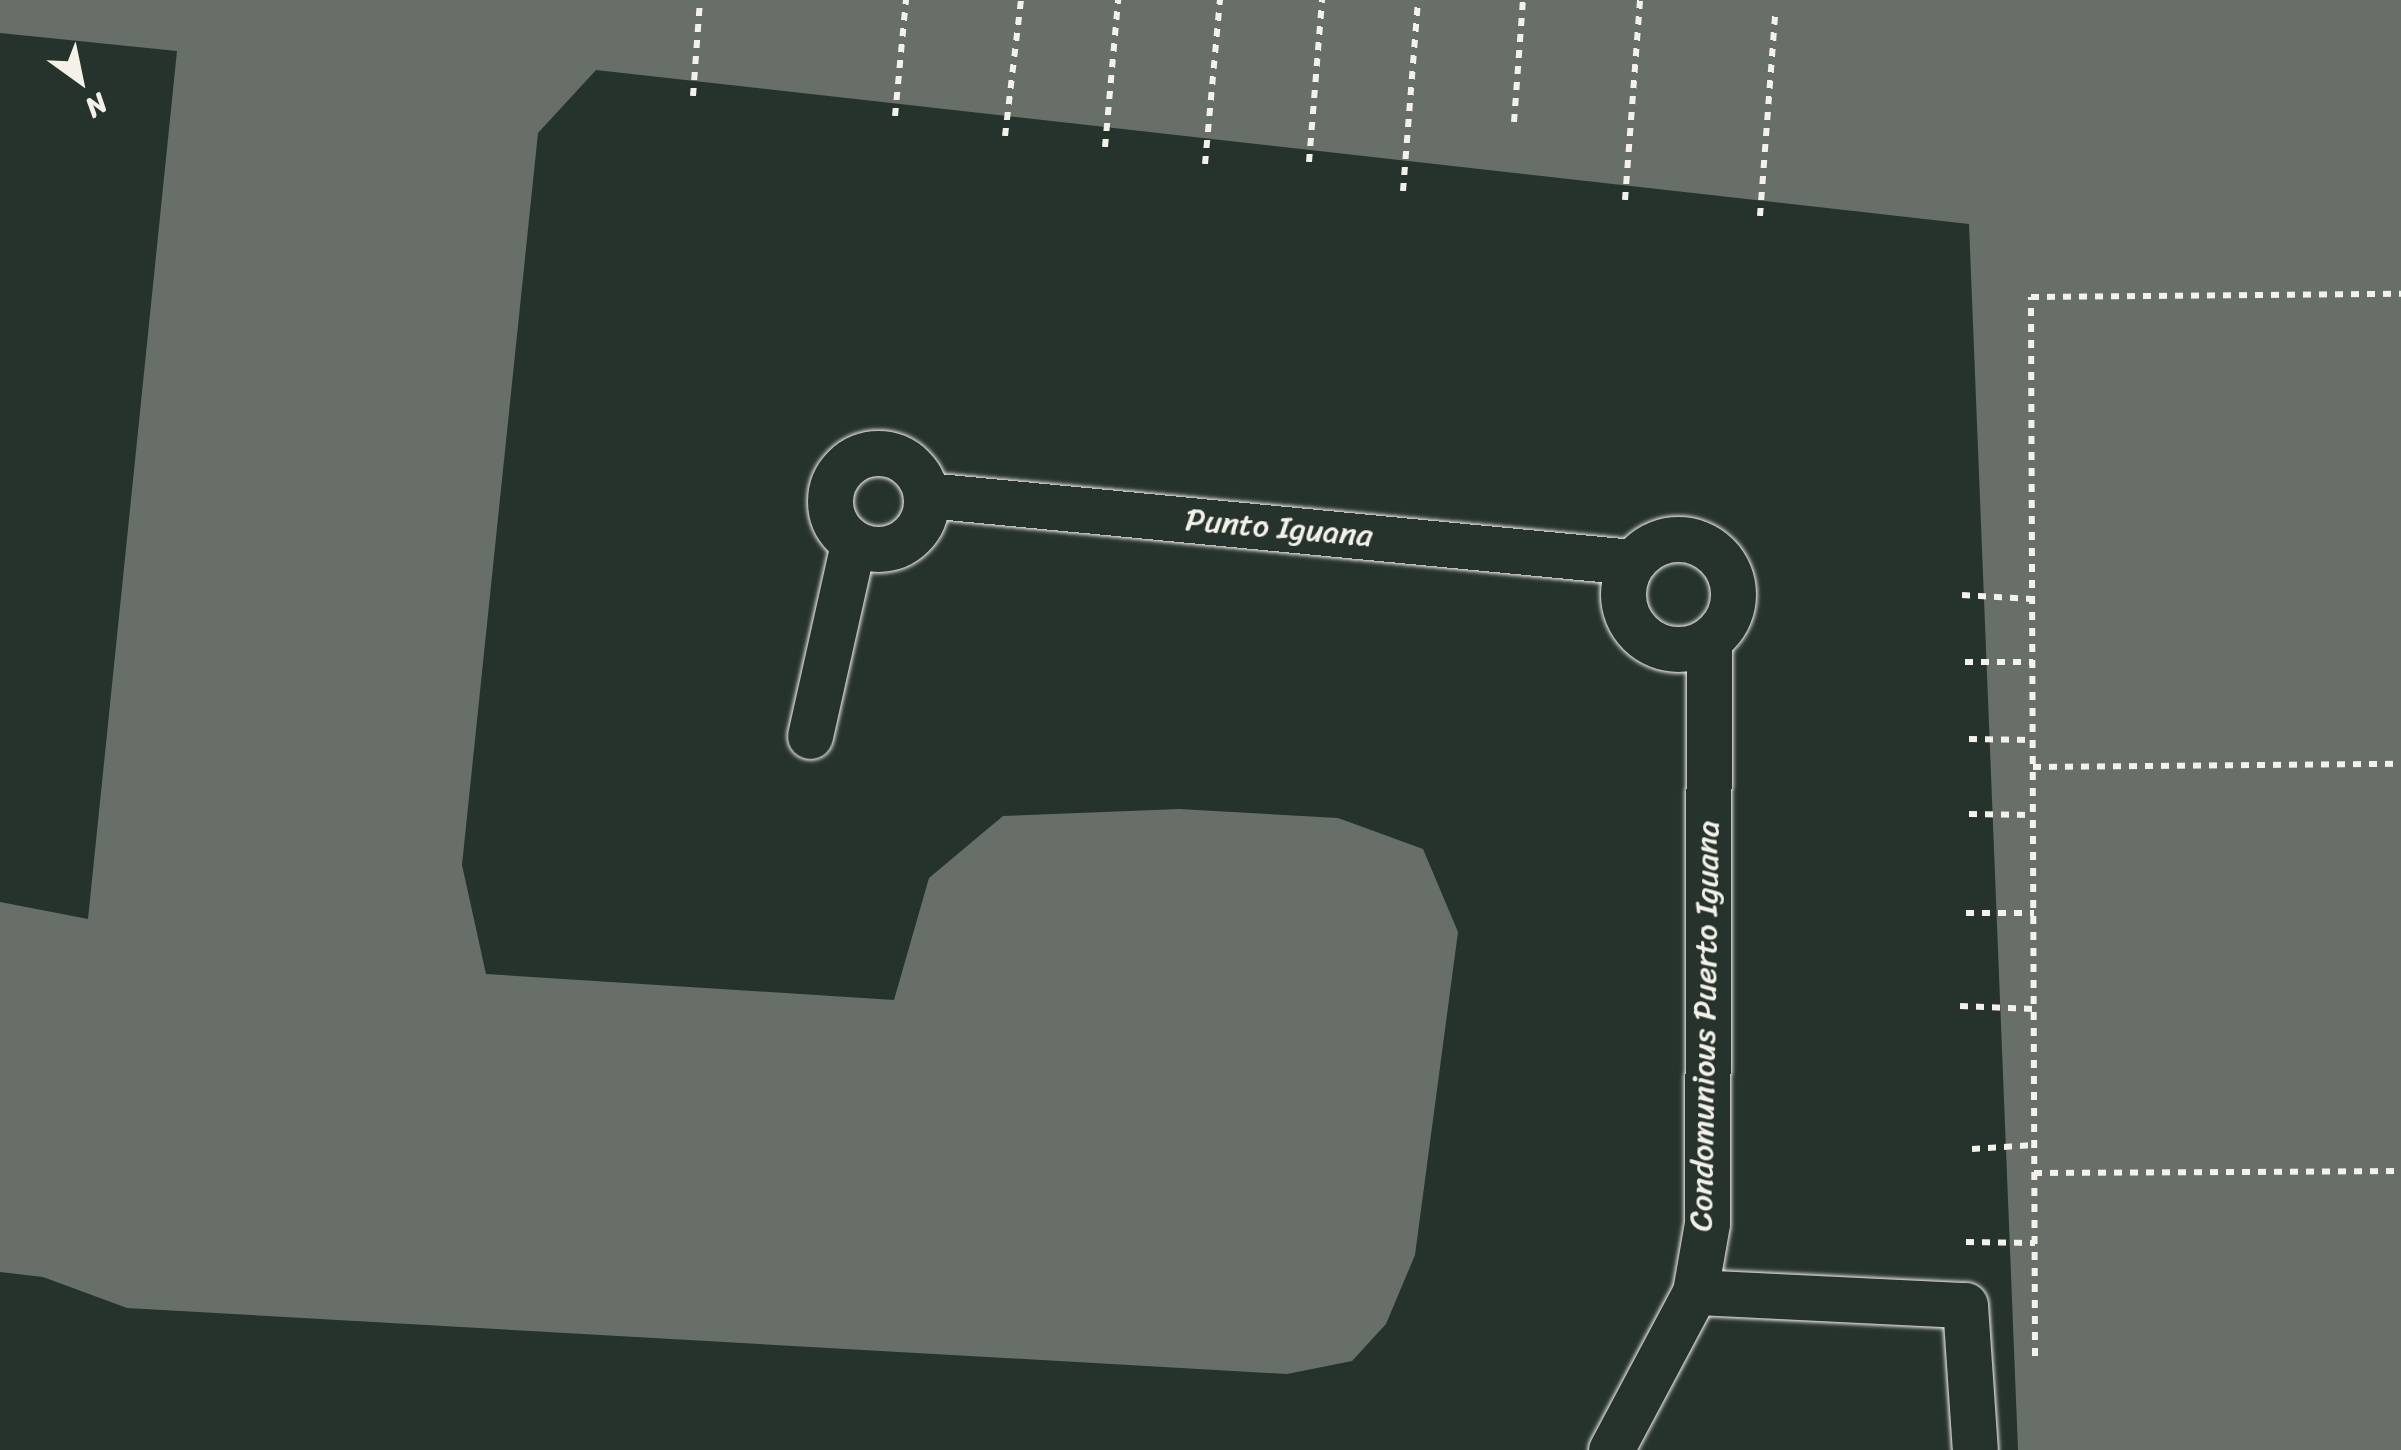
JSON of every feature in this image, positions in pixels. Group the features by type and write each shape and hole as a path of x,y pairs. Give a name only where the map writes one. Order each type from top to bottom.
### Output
{"street":[{"path":"864,455 898,457 912,466 926,495 920,527 908,540 876,550 853,543 832,517 830,500 849,462 864,455"},
{"name":"Punto Iguana","path":"926,495 1632,562"},
{"path":"1682,538 1718,555 1734,590 1723,626 1708,640 1671,649 1636,631 1622,596 1632,562 1663,540 1682,538"},
{"path":"810,736 853,543"},
{"name":"Condomunious Puerto Iguana","path":"1612,1450 1695,1292 1707,1223 1708,640"},
{"path":"1695,1292 1965,1305 1975,1450"}],"path":[{"path":"693,96 700,0"},
{"path":"895,116 906,0"},
{"path":"1005,136 1021,0"},
{"path":"1105,148 1118,0"},
{"path":"1205,164 1220,0"},
{"path":"1310,162 1322,0"},
{"path":"1403,191 1418,0"},
{"path":"1514,122 1523,0"},
{"path":"1625,200 1640,0"},
{"path":"1760,216 1775,15"},
{"path":"2034,1356 2031,297 2401,294"},
{"path":"1962,595 2032,598"},
{"path":"1965,662 2033,662"},
{"path":"1969,739 2033,740"},
{"path":"2033,767 2401,764"},
{"path":"1968,814 2033,815"},
{"path":"1966,913 2034,913"},
{"path":"1960,1006 2034,1009"},
{"path":"1972,1149 2034,1146"},
{"path":"2034,1173 2401,1170"},
{"path":"1966,1242 2034,1243"}],"shaded area":[{"path":"0,0 2401,0 2401,1450 2018,1450 1969,224 596,70 538,133 462,865 486,974 894,1000 929,878 1003,816 1179,809 1338,818 1423,849 1458,932 1415,1255 1386,1324 1352,1361 1287,1374 127,1308 43,1277 0,1272 0,902 88,919 177,51 0,33"}]}
